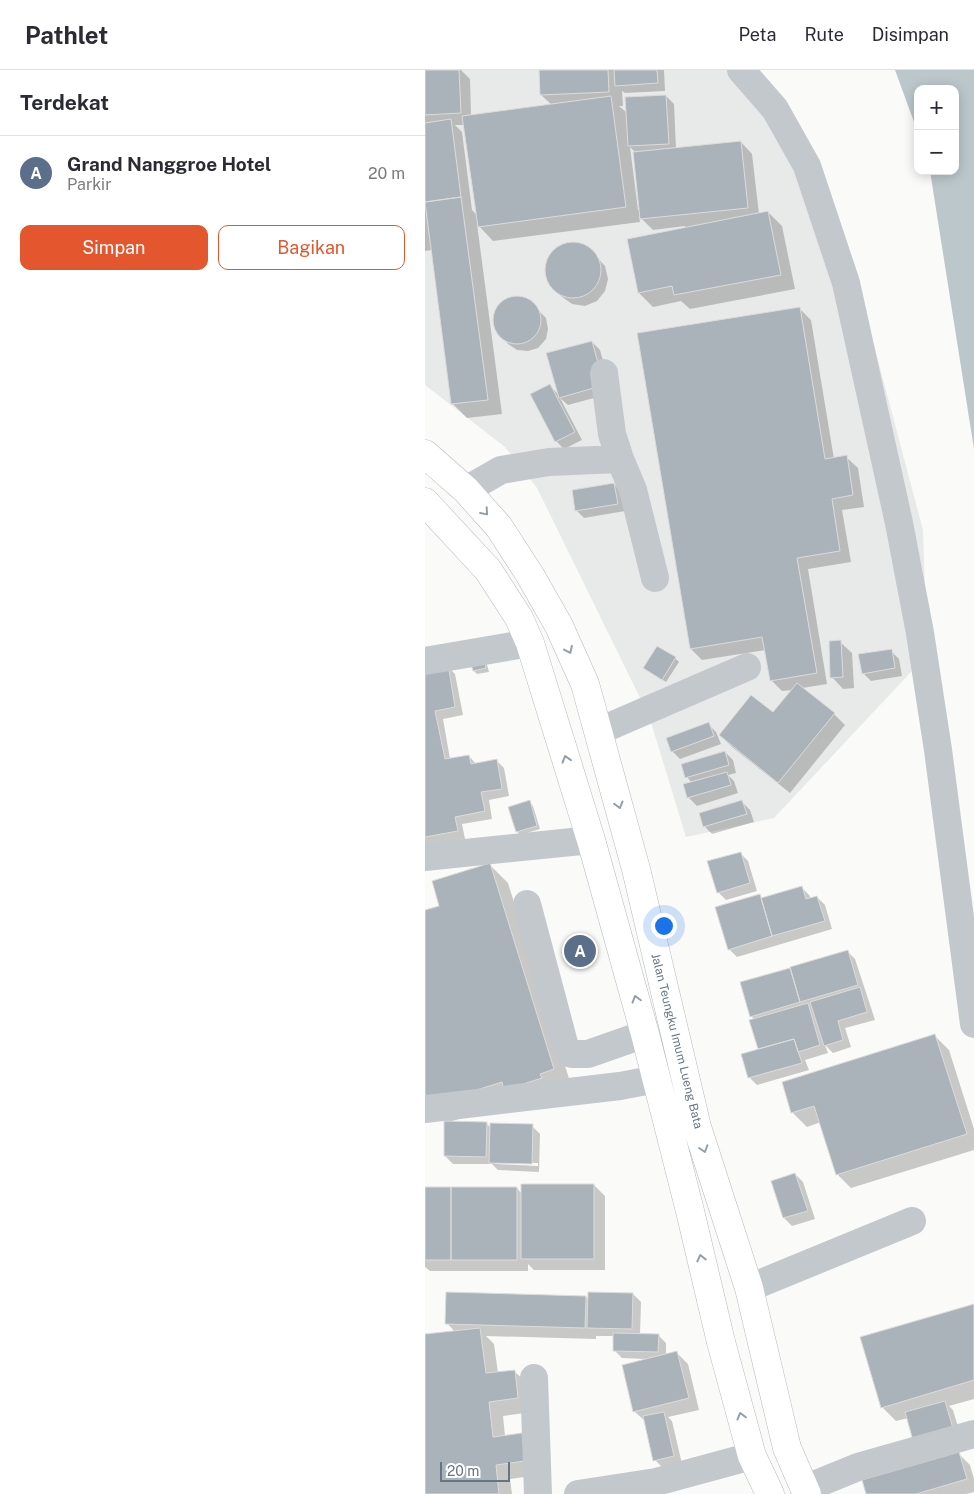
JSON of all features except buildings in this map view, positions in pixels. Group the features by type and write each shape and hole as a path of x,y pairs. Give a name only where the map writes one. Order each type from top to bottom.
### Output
{"highway":[{"name":"Jalan Teungku Imum Lueng Bata","path":"425,454 466,490 499,527 559,626 585,684 636,869 697,1127 749,1288 787,1448 805,1492"},
{"path":"425,502 488,570 519,618 531,643 591,840 645,1034 721,1342 752,1456 771,1494"},
{"path":"752,1456 787,1448"}],"street":[{"path":"741,70 775,109 807,166 846,283 899,523 920,633 938,750 974,1024"},
{"path":"604,373 611,434 633,490 655,578"},
{"path":"466,490 501,470 549,462 620,458"},
{"path":"425,661 531,643"},
{"path":"599,731 747,667"},
{"path":"425,857 591,840"},
{"path":"527,904 565,1047 572,1054 588,1054 645,1034"},
{"path":"425,1109 620,1086 657,1079"},
{"path":"749,1288 912,1221"},
{"path":"534,1378 539,1494"},
{"path":"805,1492 858,1467 974,1434"},
{"path":"578,1494 656,1482 752,1456"}],"shaded area":[{"path":"425,70 759,70 816,160 857,281 923,530 927,655 774,818 686,837 649,716 537,488 505,447 425,385"},
{"path":"895,70 974,70 974,449 931,175 959,175 959,85 914,85 914,122"}],"place":[{"name":"Grand Nanggroe Hotel","path":"580,951"}]}
